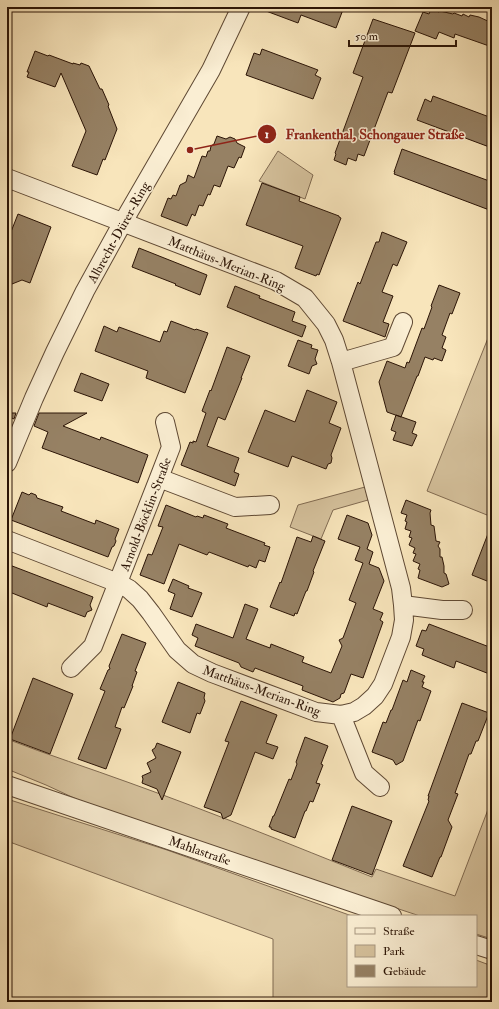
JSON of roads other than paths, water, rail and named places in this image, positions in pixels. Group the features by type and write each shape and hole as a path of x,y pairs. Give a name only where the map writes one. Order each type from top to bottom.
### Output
{"street":[{"name":"Albrecht-Dürer-Ring","path":"7,463 34,398 85,291 211,70 241,7"},
{"name":"Matthäus-Merian-Ring","path":"7,178 276,281 305,298 326,324 334,340 341,362 401,588 404,620 401,637 383,684 375,696 364,706 354,712 342,715 316,712 212,673 193,664 176,650 140,599 129,590 118,583 7,540"},
{"path":"341,362 394,347 403,322"},
{"name":"Arnold-Böcklin-Straße","path":"71,668 93,646 171,447 165,422"},
{"path":"159,478 235,507 270,506"},
{"path":"403,605 442,610 463,610"},
{"path":"342,715 364,773 380,787"},
{"name":"Mahlastraße","path":"7,785 389,915"},
{"path":"477,945 492,950"}],"place":[{"name":"Frankenthal, Schongauer Straße","path":"190,150"}]}
